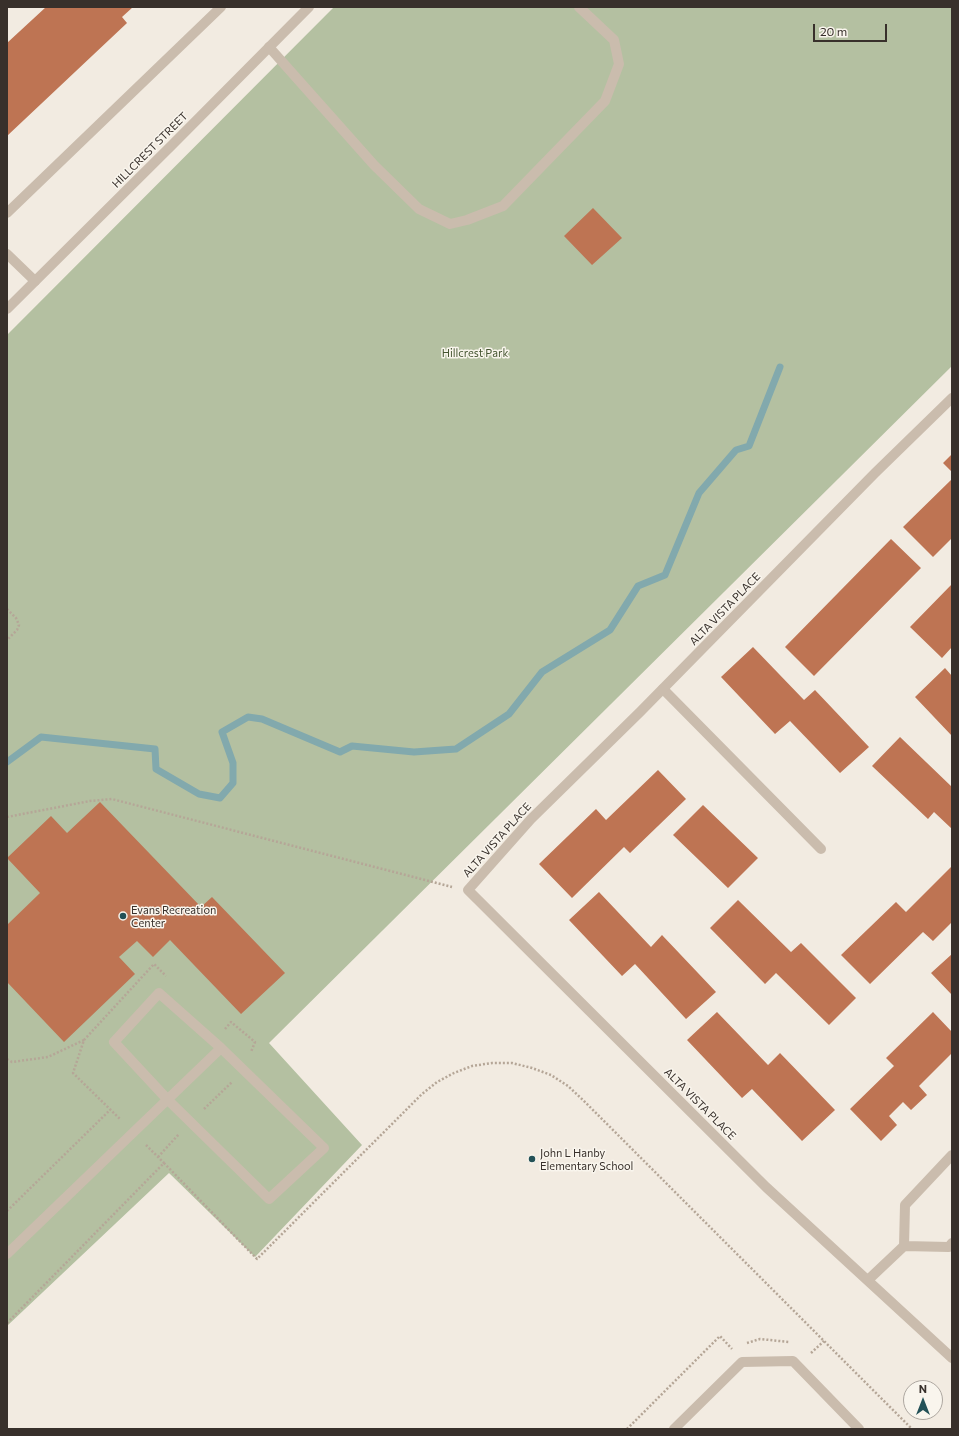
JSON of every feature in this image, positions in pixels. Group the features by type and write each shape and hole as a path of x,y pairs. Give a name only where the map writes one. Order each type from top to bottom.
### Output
{"street":[{"path":"7,213 221,7"},
{"name":"HILLCREST STREET","path":"7,309 309,7"},
{"path":"269,48 374,165 419,209 450,224 467,220 503,206 605,101 619,64 614,40 579,7"},
{"path":"7,254 35,281"},
{"name":"ALTA VISTA PLACE","path":"952,398 875,473 663,689 530,819 468,890 766,1186 952,1358"},
{"path":"663,689 821,849"},
{"path":"160,994 244,1070 324,1148 269,1199 168,1099 114,1042 160,994"},
{"path":"7,1254 221,1048"},
{"path":"904,1246 905,1205 952,1156"},
{"path":"868,1280 904,1246 948,1247 952,1243"},
{"path":"674,1429 742,1362 793,1362 859,1429"}],"path":[{"path":"7,609 16,618 19,625 7,640"},
{"path":"7,816 90,801 112,799 379,868 438,885 468,890"},
{"path":"7,1059 12,1062 48,1057 84,1040 154,964 171,981"},
{"path":"158,1157 244,1070 255,1042 231,1022 222,1032"},
{"path":"84,1040 73,1072 257,1259 422,1094 437,1082 454,1072 472,1066 492,1063 512,1063 551,1075 568,1086 583,1100 912,1429"},
{"path":"7,1211 110,1110"},
{"path":"7,1323 164,1163"}],"green space":[{"name":"Hillcrest Park","path":"334,7 952,7 952,366 269,1043 362,1145 255,1257 169,1173 7,1326 7,335"}],"building":[{"path":"46,7 133,7 122,17 127,23 7,136 7,43"},
{"path":"593,208 622,238 592,265 564,236"},
{"path":"952,454 952,472 943,463"},
{"path":"952,479 952,538 933,557 903,527"},
{"path":"891,539 921,568 814,676 785,647"},
{"path":"952,584 952,647 942,658 910,627"},
{"path":"753,647 804,700 815,690 869,747 840,773 790,721 775,734 721,677"},
{"path":"945,668 952,676 952,736 915,697"},
{"path":"900,737 952,787 952,829 934,812 928,819 872,766"},
{"path":"658,770 686,799 630,853 624,847 572,898 539,864 596,809 606,820"},
{"name":"Evans Recreation Center","path":"100,802 201,907 212,897 285,973 241,1014 170,940 153,957 137,941 119,957 135,974 64,1042 7,982 7,925 40,893 7,858 51,816 67,833"},
{"path":"703,805 758,858 728,888 673,835"},
{"path":"952,866 952,922 933,941 923,932 870,984 841,955 896,902 906,912"},
{"path":"599,892 651,947 662,935 716,992 686,1019 635,964 622,976 569,920"},
{"path":"738,900 791,952 801,943 856,998 829,1025 776,973 765,984 710,928"},
{"path":"952,954 952,995 931,973"},
{"path":"717,1012 768,1065 780,1053 835,1110 802,1141 752,1089 742,1098 687,1040"},
{"path":"933,1012 952,1032 952,1053 919,1086 927,1095 911,1110 903,1102 889,1116 897,1125 881,1141 850,1109 894,1066 886,1058"}],"waterway":[{"path":"7,762 41,737 155,749 156,769 199,794 220,798 233,783 233,763 222,732 248,717 262,719 340,752 352,746 414,752 456,749 509,714 542,672 610,630 638,586 665,575 699,493 736,450 749,446 780,367"}],"place":[{"name":"Evans Recreation Center","path":"123,916"},
{"name":"John L Hanby Elementary School","path":"532,1159"}]}
